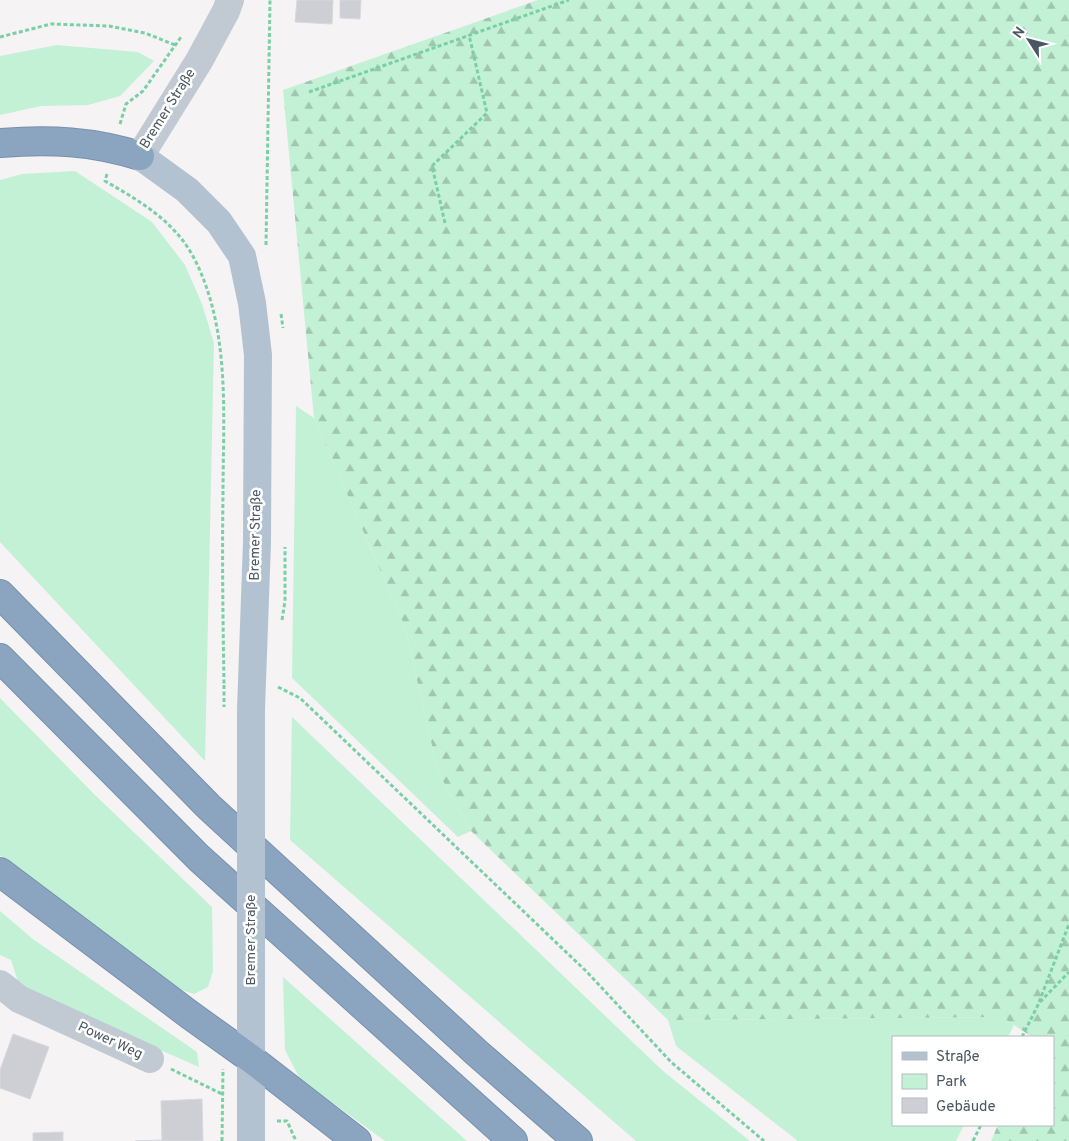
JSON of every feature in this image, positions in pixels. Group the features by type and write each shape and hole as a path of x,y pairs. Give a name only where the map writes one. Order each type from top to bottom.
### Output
{"highway":[{"path":"0,143 49,140 127,152"},
{"path":"0,594 209,807 477,1053 578,1141"},
{"path":"0,658 199,858 513,1141"},
{"path":"0,872 250,1058 357,1141"}],"main road":[{"name":"Bremer Straße","path":"127,152 187,190 219,222 242,256 250,294 258,355 256,542 251,709 250,1058 252,1141"}],"street":[{"name":"Bremer Straße","path":"127,152 199,60 230,0"},
{"name":"Power Weg","path":"0,984 19,999 150,1059"}],"path":[{"path":"309,92 569,0"},
{"path":"0,37 51,24 109,26 145,33 175,45 199,60"},
{"path":"184,31 143,91 126,104 127,152 105,181 141,202 175,230 194,259 210,298 220,340 223,400 224,685"},
{"path":"445,223 432,166 487,113 469,35"},
{"path":"252,680 278,687 300,698 586,971 671,1062 764,1141"},
{"path":"1022,1036 1038,1004 1069,924"},
{"path":"1038,1004 1069,972"},
{"name":"Power Weg","path":"150,1059 222,1094 222,1141"},
{"path":"273,1121 287,1122 296,1141"},
{"path":"973,1141 980,1126"}],"green space":[{"path":"538,0 1069,0 1069,1141 991,1141 998,1126 1054,1126 1054,1036 1030,1036 1002,1017 668,1020 471,831 438,772 405,627 314,418 283,90"},
{"path":"57,45 138,52 154,61 120,96 88,105 41,106 0,115 0,56"},
{"path":"75,171 152,222 185,265 202,304 214,343 205,761 0,542 0,180 22,174"},
{"path":"296,406 314,418 405,627 438,772 471,831 458,837 292,678"},
{"path":"0,698 95,795 212,907 213,971 208,987 194,994 175,988 14,870 0,855"},
{"path":"292,717 663,1071 750,1141 636,1141 290,840"},
{"path":"0,911 34,940 197,1052 199,1067 20,988 11,960 0,955"},
{"path":"283,977 467,1141 385,1141 300,1079 285,1050"},
{"path":"1002,1017 1014,1025 1008,1036 892,1036 892,1126 964,1126 956,1141 798,1141 676,1046 668,1020"}],"building":[{"path":"297,0 333,0 332,24 295,22"},
{"path":"340,0 361,0 360,19 340,18"},
{"path":"13,1034 49,1047 30,1099 0,1088 0,1070"},
{"path":"202,1099 203,1141 135,1141 162,1140 161,1101"},
{"path":"63,1132 63,1141 33,1141 33,1133"}]}
